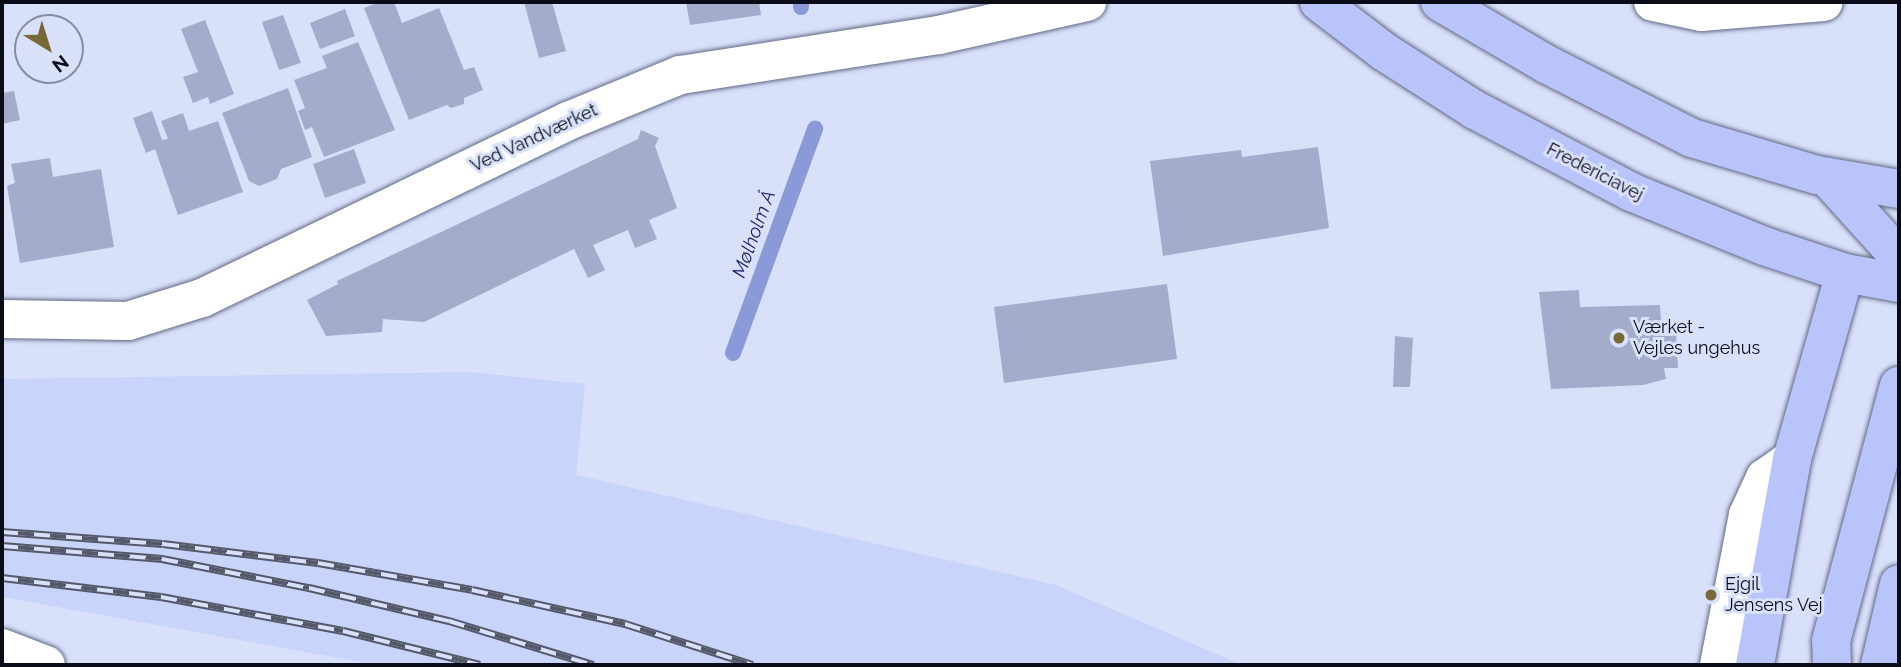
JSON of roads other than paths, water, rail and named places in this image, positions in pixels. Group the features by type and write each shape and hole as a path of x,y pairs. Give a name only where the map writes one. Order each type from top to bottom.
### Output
{"main road":[{"name":"Fredericiavej","path":"1319,2 1383,51 1475,110 1631,192 1712,228 1845,273"},
{"path":"1440,2 1548,65 1692,138 1827,177 1899,189"},
{"path":"1827,177 1898,263"},
{"path":"1755,665 1792,459 1845,273 1865,259 1898,263"},
{"path":"1832,665 1831,641 1899,386"},
{"path":"1880,665 1899,584"}],"street":[{"name":"Ved Vandværket","path":"2,319 128,321 202,299 568,121 680,75 939,35 1087,2"},
{"path":"1653,2 1701,12 1824,2"},
{"path":"1719,665 1748,515 1765,478 1792,459"},
{"path":"2,648 46,665"}],"waterway":[{"name":"Mølholm Å","path":"801,2 801,7"},
{"name":"Mølholm Å","path":"733,353 815,129"}],"railway":[{"path":"2,532 163,544 318,563 472,590 625,624 753,665"},
{"path":"2,546 162,559 309,588 449,621 593,665"},
{"path":"2,578 161,597 343,631 480,665"}],"place":[{"name":"Værket - Vejles ungehus","path":"1619,338"},
{"name":"Ejgil Jensens Vej","path":"1711,595"}]}
